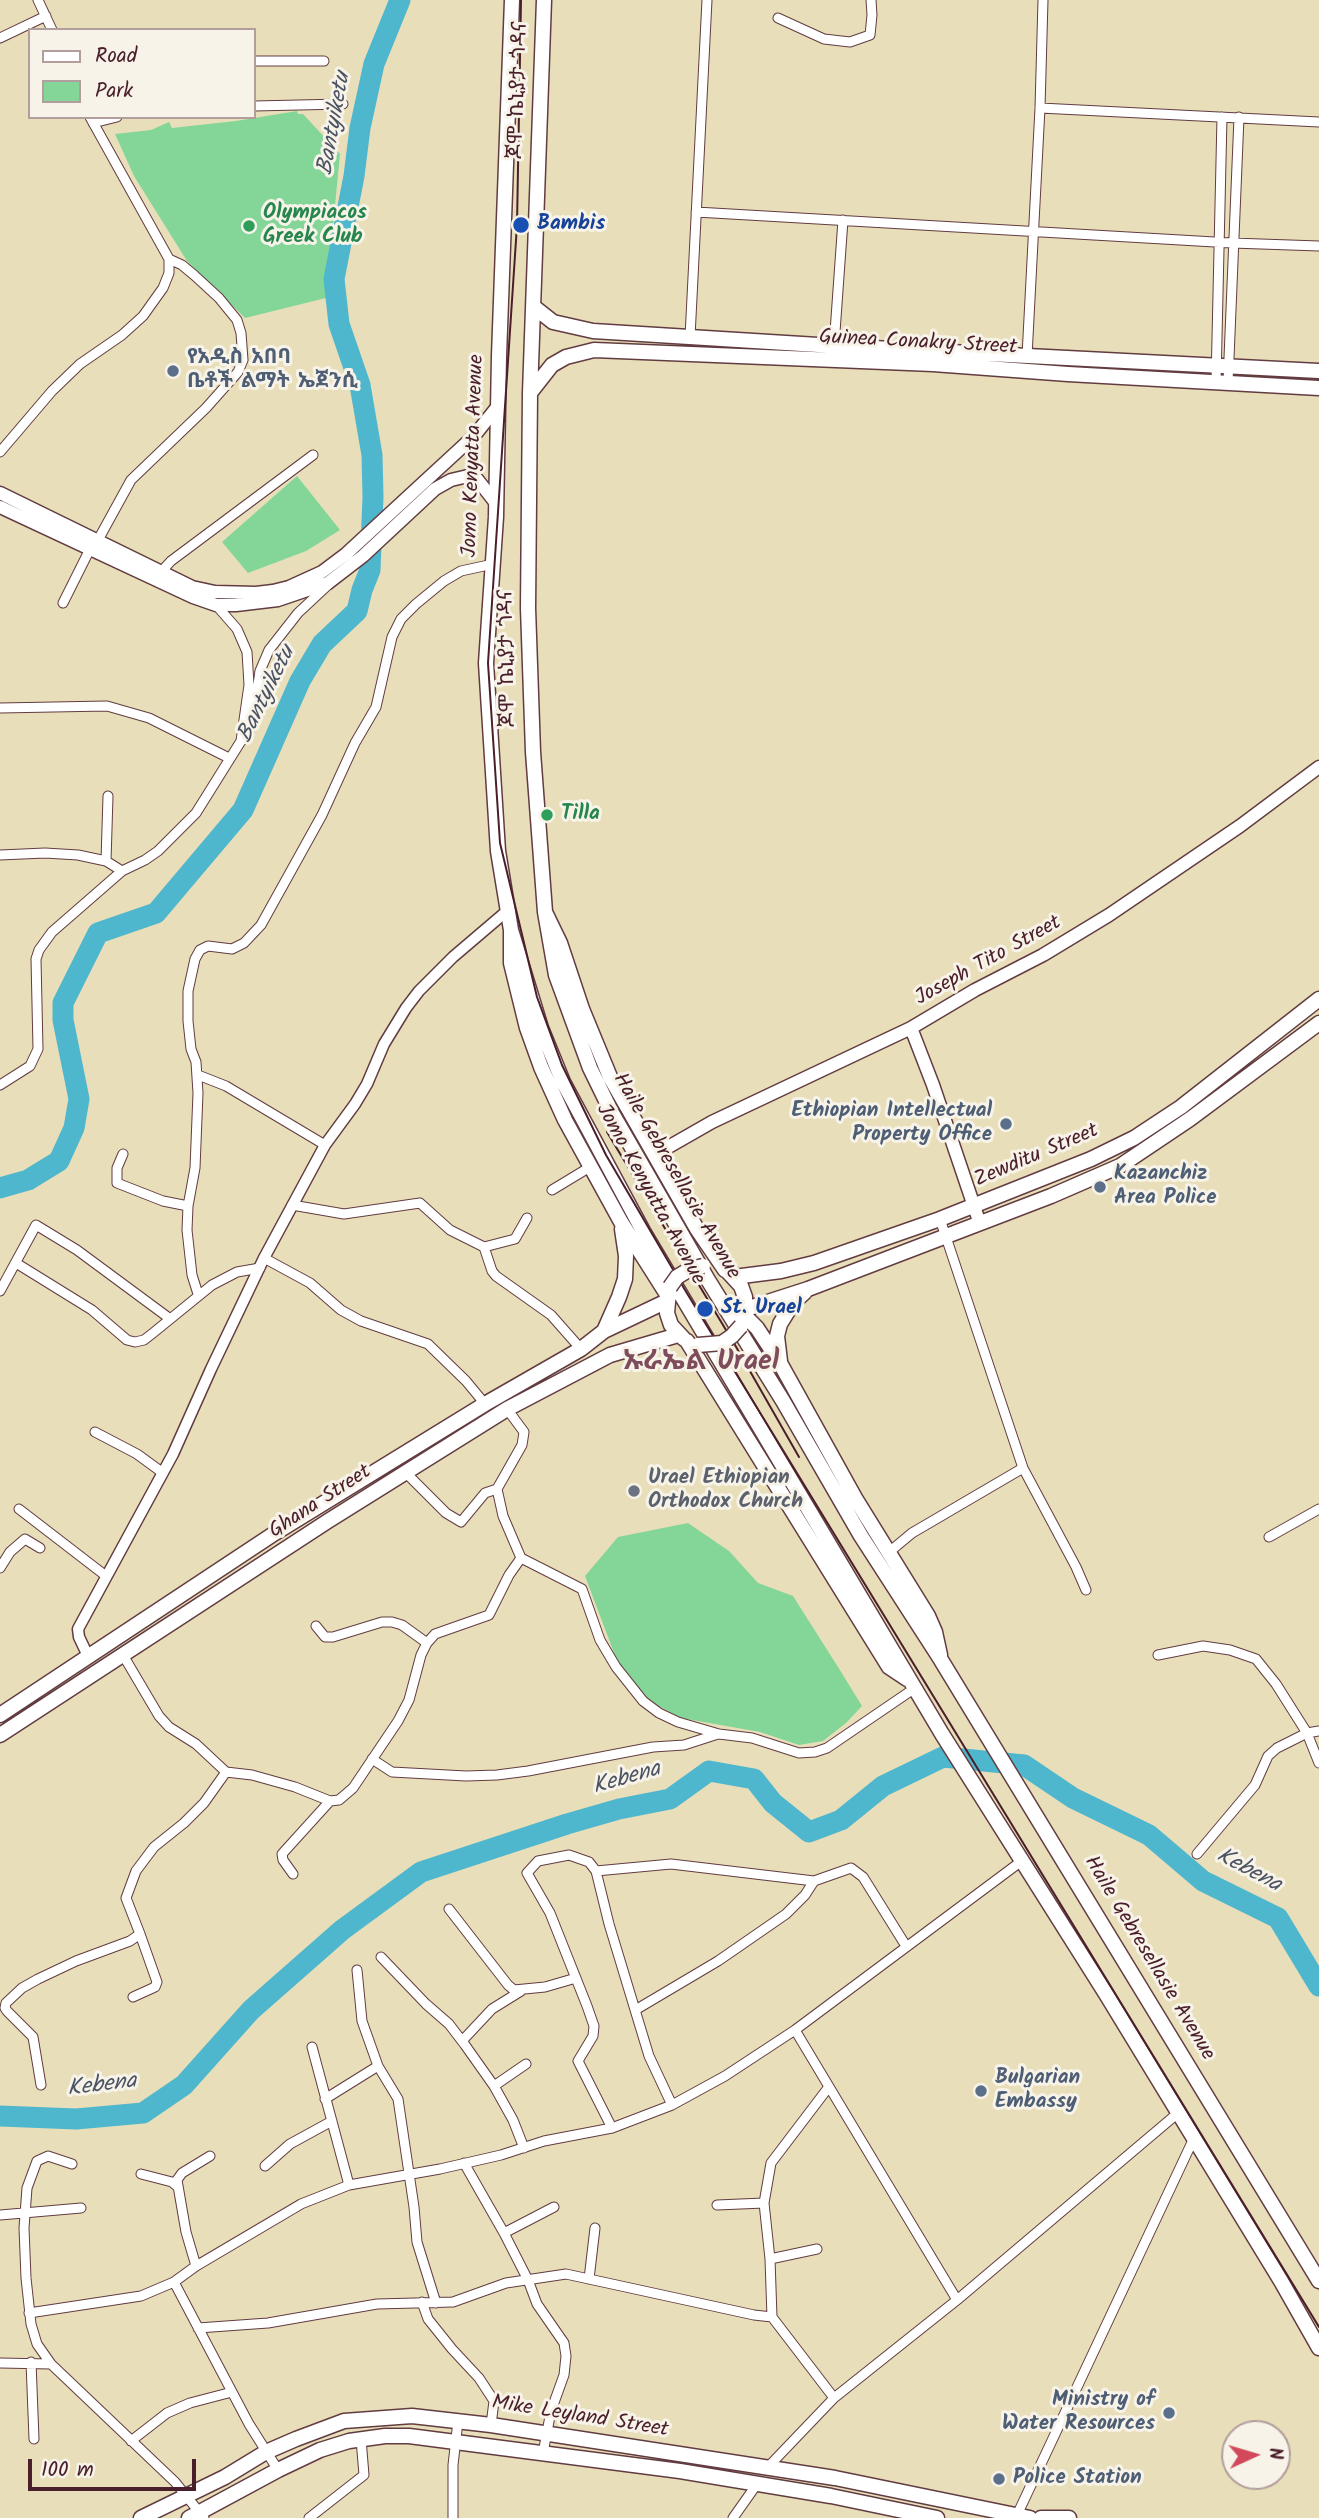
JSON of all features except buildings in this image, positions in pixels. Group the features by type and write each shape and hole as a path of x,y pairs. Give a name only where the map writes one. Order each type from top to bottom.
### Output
{"main road":[{"name":"Jomo Kenyatta Avenue","path":"512,0 493,565 486,663 498,851 511,930 541,1028 563,1082 600,1153 685,1303 824,1532 942,1734 1023,1860"},
{"name":"ጆሞ ኬኒያታ ጎዳና","path":"544,0 530,393 528,642 537,826 545,912 560,943 582,1009 610,1077 656,1154 696,1229 729,1273"},
{"name":"Guinea Conakry Street","path":"534,307 553,322 593,331 1319,371"},
{"path":"593,331 593,350"},
{"path":"736,354 738,339"},
{"name":"Guinea Conakry Street","path":"530,393 552,365 566,357 593,350 736,354 1319,388"},
{"path":"0,493 182,592 216,605 236,606 278,600 334,579 474,436 498,406"},
{"path":"407,506 459,477 468,476 477,479 495,502"},
{"path":"0,507 192,587 215,592 256,593 289,587 359,551"},
{"name":"Joseph Tito Street","path":"656,1154 712,1122 911,1028 975,990 1043,955 1110,915 1240,826 1319,767"},
{"name":"Haile Gebresellasie Avenue","path":"545,912 550,949 561,989 590,1068 612,1113 861,1536 941,1660 1319,2281"},
{"path":"511,930 511,963 527,1028 541,1067 590,1167 621,1222 668,1294 671,1325 688,1340 889,1667 913,1685"},
{"name":"Zewditu Street","path":"729,1273 793,1269 940,1219 1080,1164 1135,1138 1228,1072 1319,999"},
{"name":"Zewditu Street","path":"744,1317 808,1289 1051,1196 1120,1166 1276,1058 1319,1023"},
{"path":"911,1028 979,1222"},
{"path":"604,1331 625,1279 626,1256 621,1222"},
{"path":"668,1294 677,1277 690,1269 703,1266 729,1273 741,1286 745,1297 744,1317 732,1336 722,1343 688,1340"},
{"path":"780,1363 780,1324 793,1303 808,1289"},
{"name":"Ghana Street","path":"1,1713 275,1533 668,1294"},
{"name":"Haile Gebresellasie Avenue","path":"744,1317 757,1328 780,1363 888,1553 928,1616 936,1632 941,1660"},
{"name":"Ghana Street","path":"5,1731 328,1521 507,1409 610,1355 688,1340"},
{"path":"1,1713 5,1731"},
{"path":"1023,1860 1319,2348"},
{"name":"Mike Leyland Street","path":"141,2518 186,2497 266,2452 344,2421 412,2416 491,2425 835,2478 1023,2517"},
{"name":"Mike Leyland Street","path":"198,2516 278,2470 320,2450 361,2439 409,2436 654,2467 831,2496 937,2518"},
{"path":"831,2496 835,2478"},
{"path":"1041,2518 1069,2518"}],"street":[{"path":"38,0 51,28"},
{"path":"690,337 707,0"},
{"path":"778,18 824,39 850,42 870,35 871,0"},
{"path":"1027,356 1043,0"},
{"path":"0,38 46,16"},
{"path":"256,61 324,61"},
{"path":"256,106 343,104"},
{"path":"1040,108 1319,122"},
{"path":"1222,117 1218,242 1223,365"},
{"path":"1222,382 1239,117"},
{"path":"0,452 52,391 80,364 122,335 143,316 163,288 169,273 169,259 91,120"},
{"path":"696,212 1319,246"},
{"path":"834,346 843,220"},
{"path":"63,603 131,480 206,408 238,372 243,360 242,333 232,314 194,275 169,259"},
{"path":"1068,374 1069,358"},
{"path":"160,573 171,561 313,455"},
{"path":"0,1085 30,1066 38,1049 36,959 39,950 52,932 121,871 158,851 196,813 229,758 247,737 260,671 269,650 298,613 334,579 336,562"},
{"path":"198,1294 190,1253 188,1206 195,1168 198,1074 197,1062 191,1049 188,1021 188,991 195,959 200,950 208,946 232,949 244,943 261,925 322,815 355,743 376,707 392,637 401,619 444,581 461,571 493,565"},
{"path":"216,605 237,629 247,652 249,685 241,741"},
{"path":"0,708 107,706 149,718 229,758"},
{"path":"106,861 108,796"},
{"path":"0,855 45,853 106,861 121,871"},
{"path":"88,1656 78,1629 163,1473 262,1263 325,1145 367,1084 384,1044 405,1008 438,972 507,911"},
{"path":"198,1074 226,1086 325,1145"},
{"path":"123,1154 117,1168 117,1183 163,1201 188,1206"},
{"path":"552,1190 590,1167"},
{"path":"292,1205 344,1214 420,1203 450,1230 484,1247 515,1239 527,1218"},
{"path":"940,1219 1023,1468 1086,1590"},
{"path":"0,1291 36,1225 77,1250 169,1318"},
{"path":"484,1247 496,1276 551,1315 581,1349"},
{"path":"16,1263 92,1310 127,1340 135,1342 144,1340 198,1294 237,1272 262,1263 310,1283 341,1310 361,1321 428,1344 485,1404"},
{"path":"407,1474 446,1513 461,1522 485,1493 497,1489 516,1458 524,1437 522,1428 507,1409"},
{"path":"95,1432 137,1454 163,1473"},
{"path":"888,1553 912,1533 1023,1468"},
{"path":"497,1489 503,1516 521,1558 582,1589 600,1640 616,1667 643,1701 678,1722 719,1734 752,1738 799,1753 815,1752 827,1748 913,1685"},
{"path":"19,1509 106,1576"},
{"path":"1269,1537 1319,1509"},
{"path":"0,1568 10,1552 25,1539 40,1548"},
{"path":"123,1655 159,1716 169,1727 196,1744 226,1772 252,1775 295,1787 330,1801 339,1800 345,1797 398,1721 409,1700 421,1655 427,1643 435,1634 489,1615 509,1575 521,1558"},
{"path":"316,1626 325,1637 333,1637 382,1622 393,1622 402,1625 427,1643"},
{"path":"1158,1655 1203,1646 1256,1658 1307,1733 1319,1763"},
{"path":"1197,1854 1255,1785 1268,1756 1290,1740 1319,1731"},
{"path":"372,1759 392,1772 497,1775 653,1747 684,1745 719,1734"},
{"path":"132,1997 155,1987 157,1982 139,1926 128,1908 126,1898 136,1871 154,1847 204,1803 226,1772"},
{"path":"293,1874 282,1854 330,1801"},
{"path":"612,2128 578,2061 593,2036 594,2026 550,1913 527,1873 538,1861 569,1855 589,1862 596,1871 649,2056 672,2105"},
{"path":"29,2313 129,2299 174,2282 196,2266 301,2204 349,2185 464,2163 563,2137 612,2128 672,2105 725,2076 795,2030 1023,1860"},
{"path":"596,1871 671,1864 814,1881 851,1868 863,1877 906,1947"},
{"path":"636,2008 718,1961 786,1914 805,1895 814,1881"},
{"path":"449,1909 508,1985 521,1991"},
{"path":"41,2085 33,2037 7,2011 6,2003 22,1988 38,1979 131,1941 141,1934"},
{"path":"382,1957 426,2004 449,2024 462,2041 494,2086 513,2120 524,2148"},
{"path":"357,1970 362,2021 378,2066 398,2099 417,2242 436,2303"},
{"path":"462,2041 492,2009 521,1991 576,1978"},
{"path":"795,2030 957,2301"},
{"path":"312,2047 349,2185"},
{"path":"494,2086 526,2064"},
{"path":"325,2099 378,2066"},
{"path":"828,2088 771,2163 764,2203 772,2317 834,2398"},
{"path":"768,2468 834,2398 957,2301 1178,2113"},
{"path":"265,2166 290,2144 332,2121"},
{"path":"1023,2517 1194,2138"},
{"path":"72,2164 48,2156 37,2161 27,2188 26,2278 29,2313 37,2344 51,2364 175,2482 198,2516"},
{"path":"196,2266 186,2232 177,2180 182,2173 211,2156"},
{"path":"464,2163 504,2233 537,2304 564,2343 564,2375 545,2433 543,2453"},
{"path":"141,2174 172,2182 178,2187"},
{"path":"716,2205 764,2203"},
{"path":"504,2233 554,2207"},
{"path":"0,2215 81,2208"},
{"path":"589,2278 596,2228"},
{"path":"770,2259 817,2249"},
{"path":"198,2328 268,2323 377,2304 453,2302 506,2283 545,2275 566,2274 772,2317"},
{"path":"174,2282 232,2392 278,2470"},
{"path":"422,2302 428,2319 452,2350 479,2378 494,2402 491,2425"},
{"path":"31,2362 34,2439"},
{"path":"0,2363 51,2364"},
{"path":"131,2441 167,2413 190,2403 232,2392"},
{"path":"453,2518 458,2421"},
{"path":"309,2518 364,2475 361,2439"},
{"path":"733,2518 757,2483"}],"green space":[{"name":"Olympiacos Greek Club","path":"297,111 298,114 303,114 340,154 326,298 245,318 187,261 134,176 115,134 151,130 169,122 172,128"},
{"path":"297,476 340,530 306,551 248,573 222,542"},
{"path":"688,1523 729,1551 758,1583 793,1596 838,1667 862,1706 823,1741 799,1745 760,1732 681,1718 647,1700 619,1666 585,1576 618,1537"}],"waterway":[{"name":"Bantyiketu","path":"0,1188 28,1180 59,1161 74,1128 79,1099 63,1020 63,1003 98,933 156,913 243,810 300,681 322,644 357,611 370,570 372,455 360,385 339,324 334,279 374,64 400,0"},
{"name":"Kebena","path":"0,2116 76,2119 143,2113 184,2085 251,2010 342,1930 421,1872 567,1824 619,1809 670,1799 709,1771 754,1779 773,1803 809,1832 841,1820 883,1786 943,1757 1024,1765 1073,1798 1149,1835 1203,1881 1278,1918 1319,1986"}],"tram line":[{"path":"521,0 517,225 488,663 500,843 537,997 562,1065 606,1155 685,1290 1319,2327"},
{"path":"607,1132 799,1457"}],"place":[{"name":"Bambis","path":"521,225"},
{"name":"Olympiacos Greek Club","path":"249,226"},
{"name":"የአዲስ አበባ ቤቶች ልማት ኤጀንሲ","path":"173,371"},
{"name":"Tilla","path":"547,815"},
{"name":"Ethiopian Intellectual Property Office","path":"1006,1124"},
{"name":"Kazanchiz Area Police","path":"1100,1187"},
{"name":"St. Urael","path":"705,1309"},
{"name":"Urael Ethiopian Orthodox Church","path":"634,1491"},
{"name":"Bulgarian Embassy","path":"981,2091"},
{"name":"Ministry of Water Resources","path":"1169,2413"},
{"name":"Police Station","path":"999,2479"}],"district":[{"name":"ኡራኤል Urael","path":"701,1364"}]}
